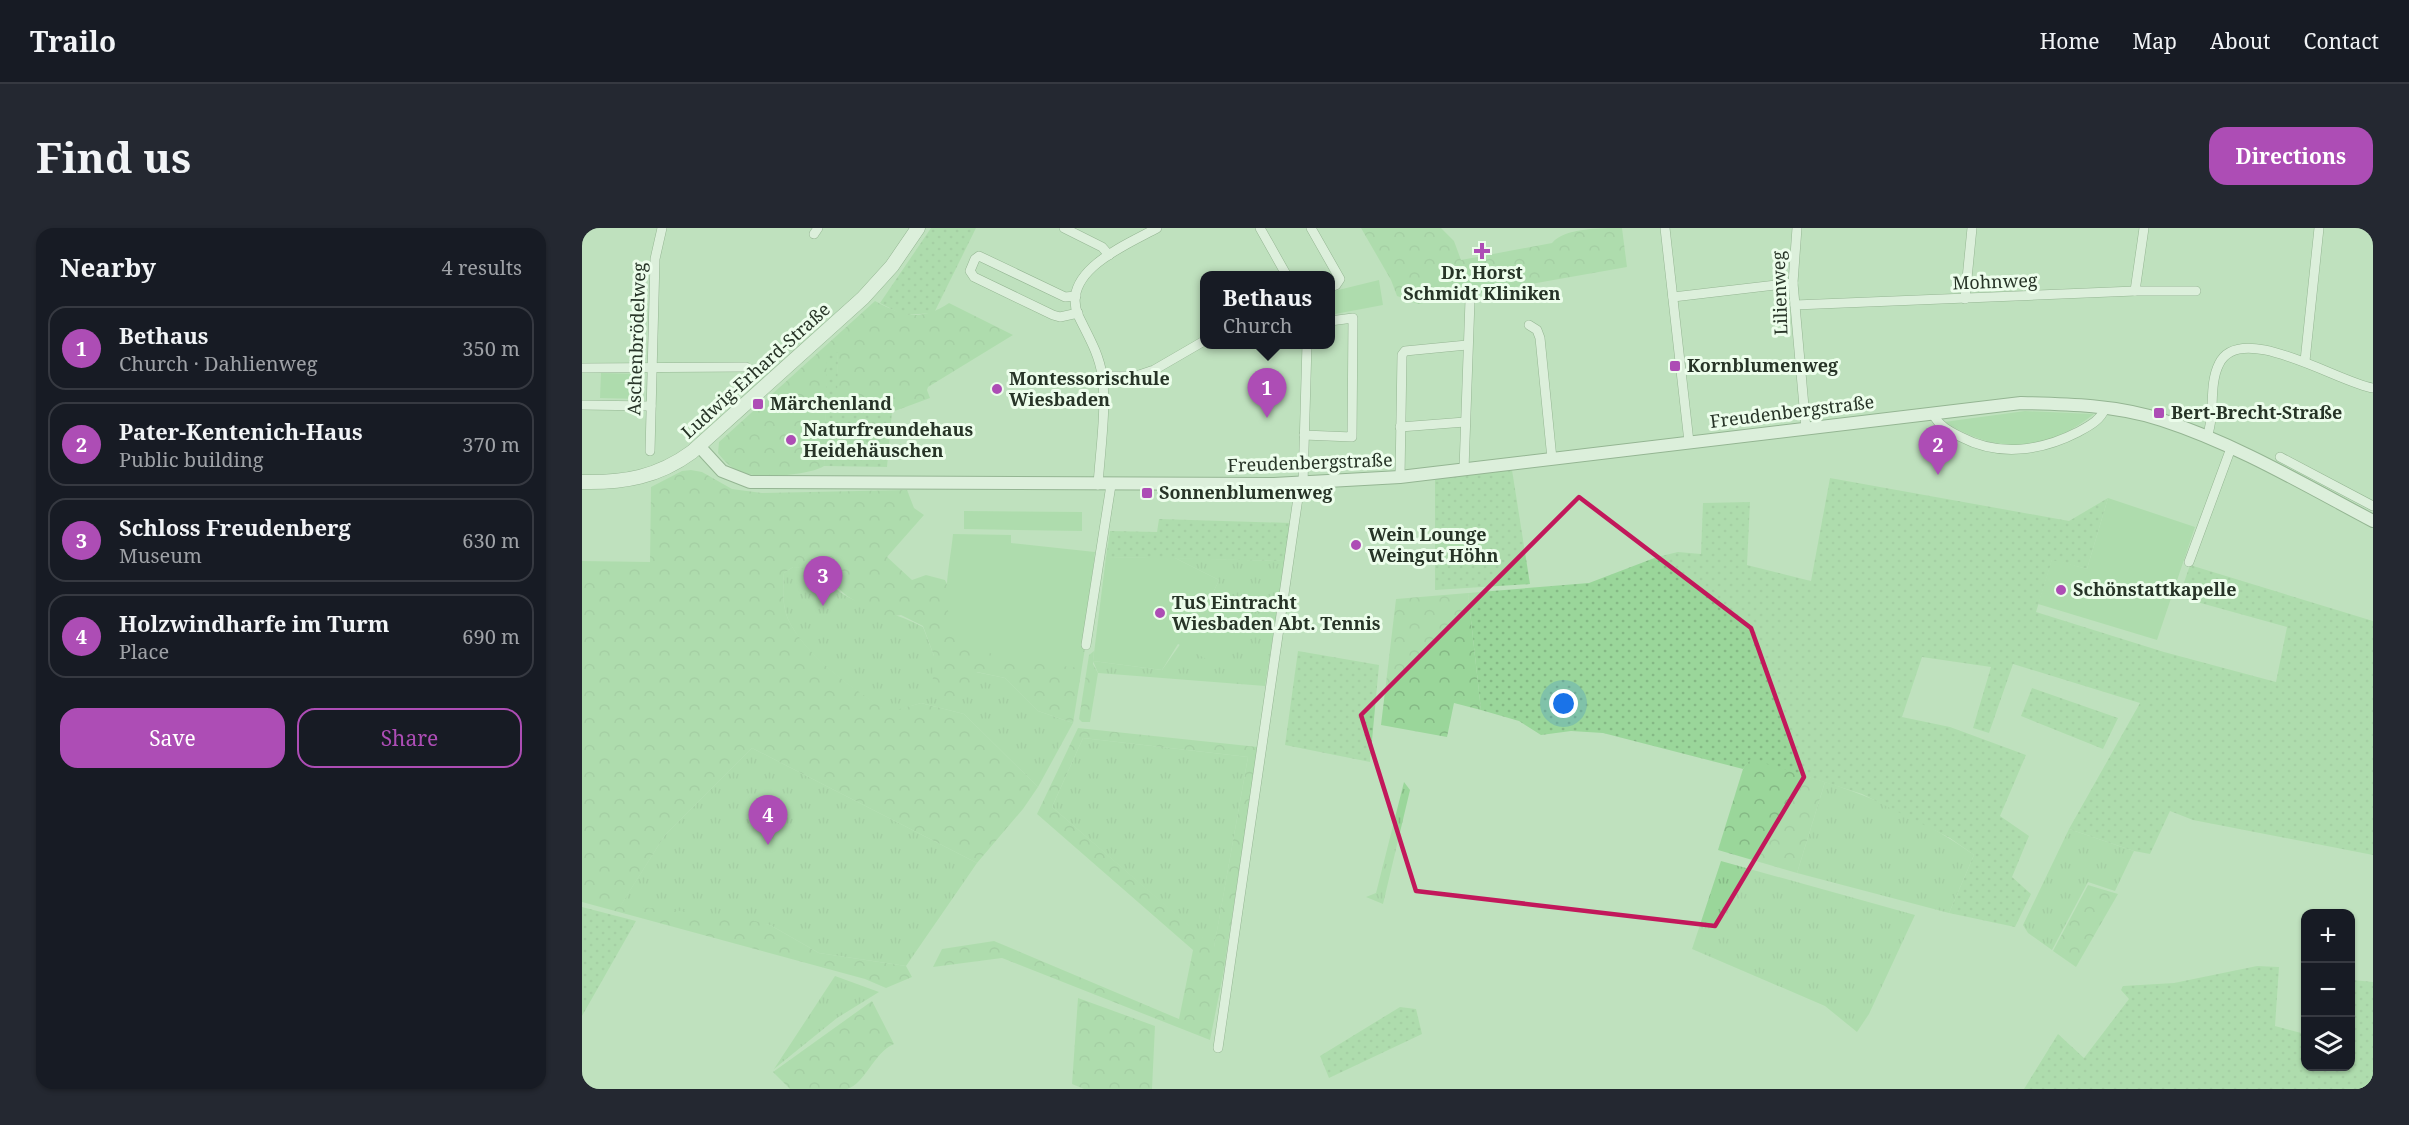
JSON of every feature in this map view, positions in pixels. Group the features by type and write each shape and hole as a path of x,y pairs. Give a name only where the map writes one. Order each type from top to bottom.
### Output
{"main road":[{"name":"Ludwig-Erhard-Straße","path":"582,482 613,483 644,477 675,463 699,446 863,298 892,266 918,228"}],"street":[{"name":"Aschenbrödelweg","path":"650,452 656,259 662,228"},
{"path":"1064,228 1085,232 1109,255"},
{"path":"1086,645 1105,485 1102,376 1098,357 1078,313 1076,296 1085,276 1109,255 1157,228"},
{"path":"1260,228 1284,271"},
{"path":"1311,228 1340,279 1335,285"},
{"path":"1665,228 1689,442"},
{"name":"Lilienweg","path":"1797,228 1793,283 1806,429"},
{"path":"1965,299 1972,228"},
{"path":"2135,291 2144,228"},
{"path":"2305,361 2319,228"},
{"path":"1076,296 1065,297 980,256 975,259 970,271 974,276 1053,315 1060,317 1078,313"},
{"path":"1673,297 1793,283"},
{"name":"Mohnweg","path":"1795,305 2135,291 2196,291"},
{"path":"1464,469 1470,300"},
{"path":"1304,435 1352,437 1353,318 1335,320"},
{"path":"1529,326 1537,330 1540,338 1552,459"},
{"path":"1102,376 1136,376 1154,370 1200,343"},
{"path":"1400,477 1403,352 1467,345"},
{"path":"1218,1048 1301,484 1306,349"},
{"path":"2207,437 2212,422 2217,366 2225,355 2239,350 2261,350 2305,361 2341,379 2373,388"},
{"path":"582,368 746,367"},
{"name":"Freudenbergstraße","path":"699,446 722,471 750,482 1301,484 1400,477 2021,403 2105,408 2160,420 2231,448 2373,521"},
{"path":"582,405 651,406"},
{"path":"1933,414 1942,426 1967,441 1996,450 2011,451 2064,439 2099,419 2105,408"},
{"path":"1400,427 1465,423"},
{"path":"2189,562 2231,448"},
{"path":"2280,457 2373,506"}],"highlighted area":[{"path":"1579,497 1751,628 1804,777 1715,926 1416,891 1361,715"}],"green space":[{"path":"931,228 976,228 934,313 903,315 880,303"},
{"path":"1361,228 1441,228 1454,241 1461,260 1552,243 1565,234 1574,232 1622,228 1627,267 1418,304 1397,296 1391,280"},
{"path":"1379,280 1383,305 1335,314 1335,291"},
{"path":"875,301 912,315 929,313 949,303 1013,335 928,387 930,398 892,412 893,401 836,400 838,352 828,352 824,466 807,472 770,476 740,472 728,464 718,453 719,442"},
{"path":"827,352 838,352 837,400 893,401 887,467 824,466"},
{"path":"601,373 641,374 640,399 600,398"},
{"path":"2025,411 2094,414 2057,437 2038,443 2020,445 1983,440 1944,422"},
{"path":"1512,470 1530,584 1435,590 1435,479"},
{"path":"682,471 702,472 732,489 762,493 907,490 914,508 924,515 887,557 912,580 926,575 945,580 960,611 1086,642 1073,723 1038,711 1005,678 977,672 962,694 947,700 932,694 934,656 923,626 901,615 883,618 847,596 818,570 793,567 784,573 784,602 788,619 807,646 833,672 889,712 921,703 964,714 1038,787 1023,809 977,863 752,748 665,835 621,905 740,917 770,925 819,953 906,966 912,977 886,988 865,979 582,902 582,561 650,562 651,487"},
{"path":"1830,478 2069,521 2108,498 2087,569 2052,560 2036,612 2164,652 2276,682 2287,627 2179,597 2190,565 2373,621 2373,855 2193,820 2170,811 2150,854 2134,851 2069,829 2140,703 2013,664 1989,733 1973,728 1991,667 1922,657 1902,717 1950,727 2026,755 2000,816 2029,836 2012,877 2031,894 2015,927 1949,913 1974,855 1950,838 1862,794 1751,759 1743,769 1603,733 1571,731 1541,735 1519,721 1481,710 1468,593 1589,583 1657,557 1678,552 1701,554 1703,503 1750,502 1747,565 1811,581"},
{"path":"2108,498 2195,527 2157,640 2038,604 2052,559 2087,569"},
{"path":"964,511 1082,512 1082,531 964,529"},
{"path":"1159,519 1291,523 1285,561 1106,557 1110,531 1157,532"},
{"path":"953,534 1011,535 1011,543 1095,552 1081,668 1020,661 999,656 980,649 964,638 952,623 947,603 947,577"},
{"name":"TuS Eintracht Wiesbaden Abt. Tennis","path":"1106,557 1175,558 1219,580 1207,606 1236,620 1214,663 1178,644 1162,670 1093,661"},
{"path":"1175,558 1285,561 1265,686 1098,673 1093,661 1162,670 1207,606 1219,580"},
{"path":"793,567 813,570 848,597 923,627 934,656 976,672 1005,678 1038,711 1073,723 1038,787 964,714 921,703 889,713 832,672 806,646 786,614 783,596 784,573"},
{"path":"1468,593 1481,710 1454,703 1447,737 1381,725 1396,599"},
{"path":"1094,651 1093,664 1098,673 1090,722 1082,722 1079,719 1089,655"},
{"path":"1298,651 1379,665 1370,762 1285,745"},
{"path":"2032,688 2118,718 2103,749 2021,716"},
{"path":"1078,728 1258,747 1223,975 1210,1040 1002,958 933,967 942,949 994,941 1179,1019 1193,950 1037,814","holes":["1083,738 1248,757 1214,947 1052,807"]},
{"path":"1083,738 1248,757 1214,948 1052,807"},
{"path":"752,748 977,863 906,966 819,953 770,925 620,906 665,835"},
{"path":"1751,758 1825,782 1797,873 1718,850 1743,769"},
{"path":"1404,782 1410,790 1383,904 1366,897 1376,893"},
{"path":"1825,782 1902,812 1939,832 1974,855 1949,913 1797,873"},
{"path":"2069,829 2134,851 2115,891 2088,882 2052,950 2028,933 2023,925"},
{"path":"1721,861 1915,915 1869,1014 1857,1032 1825,1006 1692,949"},
{"path":"2088,885 2118,894 2076,967 2053,951"},
{"path":"582,907 636,921 582,1016"},
{"path":"2257,966 2279,967 2275,1026 2301,1033 2301,1071 2355,1071 2355,980 2373,982 2373,1089 2024,1089 2058,1034 2084,1058 2129,999 2121,990 2123,986 2174,983"},
{"path":"835,976 879,992 837,1018 774,1069"},
{"path":"1078,998 1155,1026 1152,1089 1084,1089 1072,1084"},
{"path":"872,1001 894,1044 881,1054 853,1086 847,1089 790,1089 773,1072"},
{"path":"1400,1007 1416,1009 1422,1034 1329,1078 1320,1056"}],"place":[{"name":"Dr. Horst Schmidt Kliniken","path":"1482,251"},
{"name":"Kornblumenweg","path":"1675,366"},
{"name":"Montessorischule Wiesbaden","path":"997,389"},
{"name":"Märchenland","path":"758,404"},
{"name":"Bert-Brecht-Straße","path":"2159,413"},
{"name":"Bethaus","path":"1267,418"},
{"name":"Naturfreundehaus Heidehäuschen","path":"791,440"},
{"name":"Pater-Kentenich-Haus","path":"1938,475"},
{"name":"Sonnenblumenweg","path":"1147,493"},
{"name":"Wein Lounge Weingut Höhn","path":"1356,545"},
{"name":"Schönstattkapelle","path":"2061,590"},
{"name":"Schloss Freudenberg","path":"823,606"},
{"name":"TuS Eintracht Wiesbaden Abt. Tennis","path":"1160,613"},
{"name":"Holzwindharfe im Turm","path":"768,845"}]}
